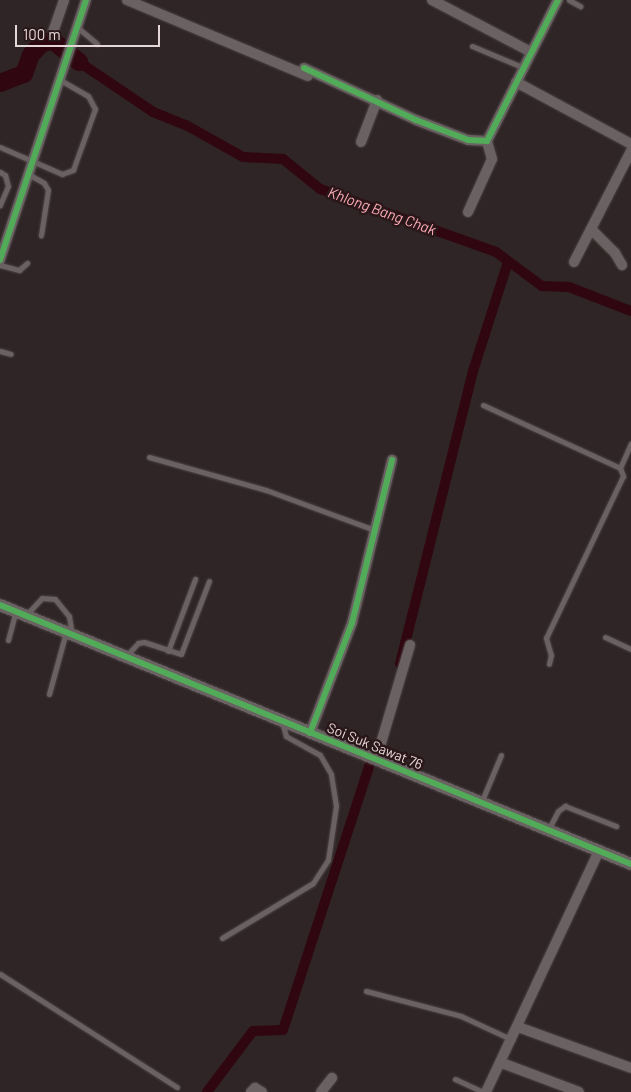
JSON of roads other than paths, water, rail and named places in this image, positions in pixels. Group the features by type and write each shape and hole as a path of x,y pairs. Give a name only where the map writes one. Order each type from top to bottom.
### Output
{"street":[{"path":"54,32 64,0"},
{"path":"0,260 86,0"},
{"path":"127,0 352,94"},
{"path":"432,0 446,3 531,52"},
{"path":"468,212 492,159 487,141 555,1"},
{"path":"304,68 377,100 416,120 468,140 487,141"},
{"path":"516,82 631,144"},
{"path":"361,142 377,100"},
{"path":"574,262 631,151"},
{"path":"591,229 616,253 622,264"},
{"path":"310,732 352,623 392,460"},
{"name":"Soi Suk Sawat 76","path":"0,605 631,864"},
{"path":"375,759 410,645"},
{"path":"484,1092 502,1063 513,1040 599,851"},
{"path":"518,1027 631,1068"},
{"path":"502,1063 579,1092"},
{"path":"321,1092 332,1078"},
{"path":"251,1092 255,1088 262,1092"}],"lane":[{"path":"569,0 580,6"},
{"path":"77,27 97,44"},
{"path":"472,46 522,67"},
{"path":"0,147 33,159 62,174 69,174 95,109 88,96 60,79"},
{"path":"0,172 5,175 8,186 0,205"},
{"path":"28,174 44,183 48,190 41,235"},
{"path":"0,265 19,270 27,263"},
{"path":"0,351 11,354"},
{"path":"483,405 620,468"},
{"path":"549,664 551,656 546,638 622,483 620,468 631,443"},
{"path":"148,456 266,490 376,530"},
{"path":"168,651 195,579"},
{"path":"126,656 138,643 144,642 178,656 184,651 209,581"},
{"path":"8,640 21,613 42,598 55,600 69,616 69,633 49,694"},
{"path":"605,637 631,649"},
{"path":"222,938 312,884 328,860 336,806 331,774 320,755 286,736 282,721"},
{"path":"481,803 501,755"},
{"path":"548,831 558,811 565,806 616,826"},
{"path":"0,974 177,1087"},
{"path":"366,991 461,1016 513,1040"},
{"path":"455,1079 484,1092"}],"waterway":[{"name":"Khlong Bang Chak","path":"0,83 24,74 31,55 41,44 52,40 79,62"},
{"name":"Khlong Bang Chak","path":"79,62 153,112 186,125 243,157 283,159 320,189 496,252 542,286 569,287 631,311"},
{"path":"400,664 473,371 508,262"},
{"path":"207,1092 253,1031 283,1030 374,752"}]}
